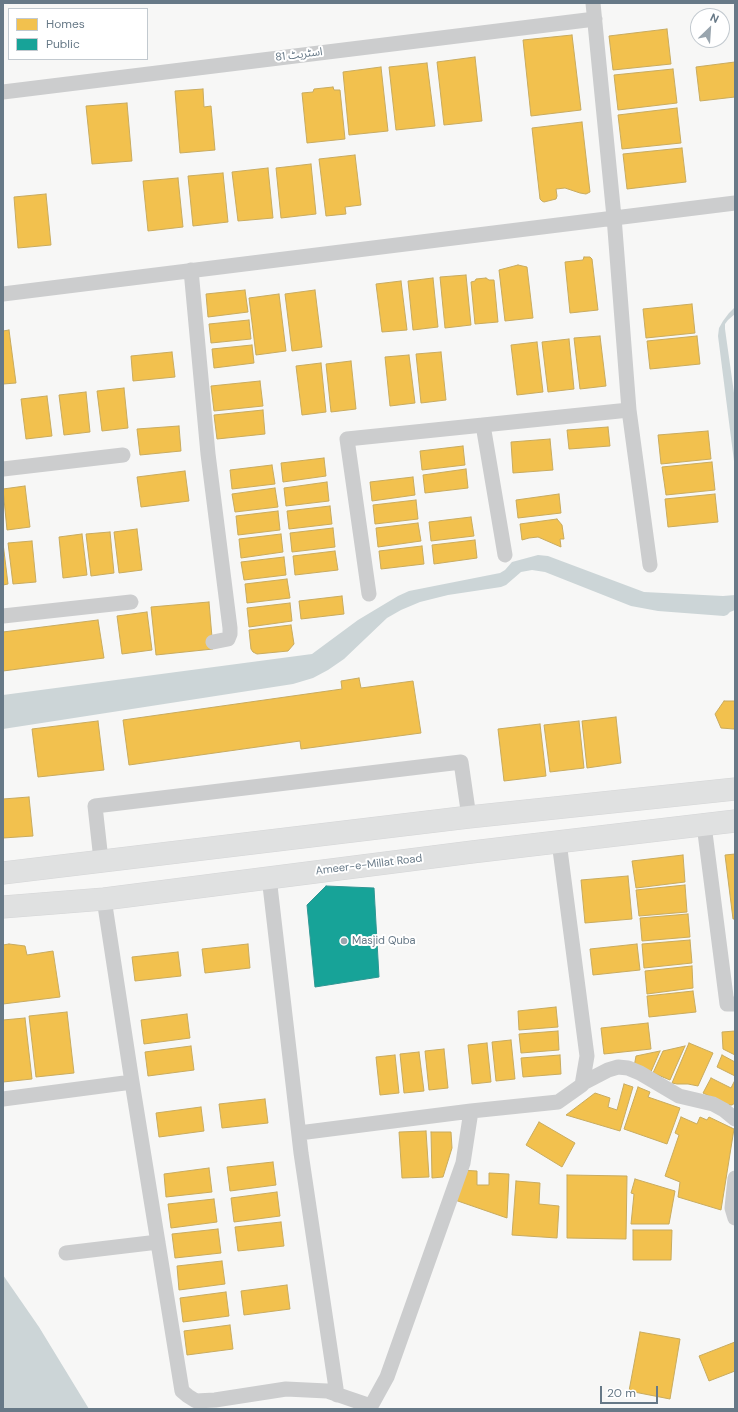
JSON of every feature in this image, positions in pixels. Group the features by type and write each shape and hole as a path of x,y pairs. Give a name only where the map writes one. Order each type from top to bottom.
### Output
{"main road":[{"path":"3,873 101,860 469,817 735,789"},
{"path":"469,817 472,852"},
{"name":"Ameer-e-Millat Road","path":"3,907 104,899 269,877 735,821"}],"street":[{"path":"593,3 614,217 629,410 650,565"},
{"name":"اسٹریٹ 81","path":"3,92 595,19"},
{"path":"3,294 735,203"},
{"path":"191,270 208,454 230,628 228,639 213,642"},
{"path":"369,594 346,439 629,410"},
{"path":"483,425 505,555"},
{"path":"3,469 123,454"},
{"path":"3,616 131,602"},
{"path":"101,860 95,806 461,762 469,817"},
{"path":"704,825 727,1004 735,1004"},
{"path":"559,842 587,1056 582,1084"},
{"path":"269,877 299,1133 337,1395"},
{"path":"104,899 182,1391 196,1401 215,1400 286,1388 327,1391 371,1406 387,1377 463,1163 471,1111"},
{"path":"299,1133 471,1111 558,1102 582,1084 608,1070 618,1067 628,1068 640,1073 679,1096 713,1104 724,1110 735,1119"},
{"path":"3,1099 132,1082"},
{"path":"735,1178 732,1208 735,1218"},
{"path":"66,1253 158,1242"}],"shaded area":[{"path":"735,307 735,314 725,324 725,329 735,400 735,469 718,336 719,328 723,321"},
{"path":"538,555 548,556 644,592 723,596 735,595 735,610 724,616 658,611 631,606 545,572 532,570 521,572 506,585 501,587 448,595 420,602 401,610 387,618 344,659 313,678 293,684 3,729 3,695 312,654 358,620 409,591 500,573 512,562"},
{"path":"3,1275 39,1327 89,1409 3,1409"}],"building: Homes":[{"path":"667,29 671,64 613,70 609,36"},
{"path":"572,35 581,110 531,116 523,40"},
{"path":"475,57 482,121 444,125 437,62"},
{"path":"735,62 735,97 700,101 696,67"},
{"path":"427,63 435,126 396,130 389,67"},
{"path":"381,67 388,131 349,135 343,72"},
{"path":"673,69 677,103 618,110 614,75"},
{"path":"333,87 334,90 340,90 345,139 307,143 302,93 313,92 314,89"},
{"path":"203,89 204,107 211,106 215,150 180,153 175,91"},
{"path":"127,103 132,161 92,164 86,106"},
{"path":"677,108 681,143 622,149 618,115"},
{"path":"582,122 590,192 586,194 565,188 556,189 556,199 544,202 540,199 532,128"},
{"path":"682,148 686,182 627,189 623,154"},
{"path":"355,155 361,205 345,207 346,214 326,216 319,159"},
{"path":"311,164 316,214 281,218 276,168"},
{"path":"268,168 273,218 238,221 232,172"},
{"path":"223,173 228,222 193,226 188,176"},
{"path":"178,178 183,227 148,231 143,181"},
{"path":"46,194 51,245 18,248 14,197"},
{"path":"584,257 590,257 592,259 598,310 570,313 565,262 583,260"},
{"path":"518,265 527,267 533,318 505,321 499,270"},
{"path":"466,275 471,325 445,328 440,277"},
{"path":"433,278 438,327 413,330 408,281"},
{"path":"486,278 489,280 494,280 498,322 475,324 471,282 475,281 476,279"},
{"path":"401,281 407,330 382,332 376,284"},
{"path":"245,290 248,312 208,317 206,294"},
{"path":"315,290 322,347 292,351 285,294"},
{"path":"279,294 286,351 256,355 249,298"},
{"path":"692,304 695,333 646,338 643,309"},
{"path":"249,320 251,339 211,343 209,324"},
{"path":"9,330 16,383 3,384 3,331"},
{"path":"600,336 606,386 580,389 574,338"},
{"path":"697,336 700,364 650,369 647,341"},
{"path":"569,339 574,389 548,392 542,342"},
{"path":"537,342 543,392 517,395 511,345"},
{"path":"252,345 254,363 214,368 212,349"},
{"path":"172,352 175,377 133,381 131,356"},
{"path":"441,352 446,400 421,403 416,354"},
{"path":"409,355 415,403 390,406 385,357"},
{"path":"351,361 356,409 331,412 326,364"},
{"path":"321,363 326,412 302,415 296,366"},
{"path":"260,381 263,406 214,411 211,386"},
{"path":"124,388 128,428 102,431 97,391"},
{"path":"86,392 90,432 64,435 59,395"},
{"path":"47,396 52,436 26,439 21,399"},
{"path":"263,410 265,434 217,439 214,415"},
{"path":"179,426 181,451 140,455 137,429"},
{"path":"608,427 610,446 569,449 567,430"},
{"path":"708,431 711,459 661,464 658,435"},
{"path":"550,439 553,470 513,473 511,442"},
{"path":"463,446 465,465 422,470 420,451"},
{"path":"324,458 326,476 283,482 281,463"},
{"path":"712,462 715,490 666,495 662,467"},
{"path":"272,465 275,484 232,489 230,470"},
{"path":"466,469 468,488 425,493 423,475"},
{"path":"185,471 189,501 141,507 137,477"},
{"path":"413,477 415,495 372,501 370,482"},
{"path":"327,482 329,501 286,506 284,488"},
{"path":"25,486 30,527 7,530 3,489"},
{"path":"275,488 278,507 235,512 232,494"},
{"path":"559,494 561,513 518,518 516,500"},
{"path":"715,494 718,522 668,527 665,499"},
{"path":"416,500 418,519 375,524 373,505"},
{"path":"330,506 332,524 289,529 287,511"},
{"path":"278,511 280,530 238,535 236,516"},
{"path":"471,517 474,536 431,541 429,522"},
{"path":"557,519 562,525 564,539 560,539 561,547 538,537 522,540 520,524"},
{"path":"418,523 421,541 378,547 376,528"},
{"path":"333,528 335,547 292,552 290,533"},
{"path":"137,529 142,570 119,573 114,532"},
{"path":"110,532 114,573 91,576 86,534"},
{"path":"82,534 87,575 63,578 59,537"},
{"path":"281,534 283,552 241,558 239,539"},
{"path":"475,540 477,558 434,564 432,545"},
{"path":"32,541 36,582 13,584 8,543"},
{"path":"3,543 8,584 3,585"},
{"path":"422,546 424,564 381,569 379,551"},
{"path":"335,551 338,570 295,575 293,556"},
{"path":"284,557 286,575 244,580 241,562"},
{"path":"287,579 290,598 247,603 245,584"},
{"path":"342,596 344,614 301,619 299,601"},
{"path":"209,602 213,649 156,655 151,607"},
{"path":"290,603 292,621 249,627 247,608"},
{"path":"147,612 152,650 122,654 117,616"},
{"path":"98,620 104,658 3,671 3,632"},
{"path":"291,625 294,644 288,651 257,654 251,649 249,630"},
{"path":"359,678 361,688 413,681 421,733 301,749 300,741 129,765 123,720 342,689 341,681"},
{"path":"724,701 735,701 734,729 721,728 715,714"},
{"path":"616,717 621,763 587,768 582,721"},
{"path":"98,721 104,770 38,777 32,729"},
{"path":"579,721 584,768 550,772 544,725"},
{"path":"540,724 546,776 504,781 498,729"},
{"path":"29,797 33,836 3,838 3,799"},
{"path":"735,854 735,919 733,919 725,855"},
{"path":"683,855 685,882 636,888 632,861"},
{"path":"628,876 632,919 585,923 581,880"},
{"path":"685,885 687,912 639,916 636,890"},
{"path":"688,914 690,937 642,941 640,918"},
{"path":"690,940 692,963 644,968 642,944"},
{"path":"9,944 25,946 27,955 53,951 60,997 3,1004 3,945"},
{"path":"248,944 250,968 205,973 202,949"},
{"path":"637,944 640,970 593,975 590,949"},
{"path":"178,952 181,976 135,981 132,957"},
{"path":"692,966 693,988 647,994 645,971"},
{"path":"693,991 696,1012 649,1017 647,996"},
{"path":"556,1007 558,1027 519,1030 518,1011"},
{"path":"67,1012 74,1073 36,1077 29,1016"},
{"path":"187,1014 190,1038 144,1044 141,1020"},
{"path":"25,1018 32,1079 3,1082 3,1020"},
{"path":"648,1023 651,1049 604,1054 601,1028"},
{"path":"558,1031 559,1050 521,1053 519,1034"},
{"path":"735,1031 735,1055 723,1049 722,1032"},
{"path":"511,1040 515,1079 496,1081 492,1042"},
{"path":"487,1043 491,1082 472,1084 468,1045"},
{"path":"689,1043 713,1053 698,1086 672,1083"},
{"path":"191,1046 194,1070 148,1076 145,1052"},
{"path":"685,1046 670,1080 653,1073 663,1051"},
{"path":"444,1049 448,1088 429,1090 425,1051"},
{"path":"660,1051 650,1074 634,1067 636,1056"},
{"path":"419,1052 424,1091 404,1093 400,1054"},
{"path":"395,1055 399,1093 380,1095 376,1057"},
{"path":"560,1055 561,1074 523,1077 521,1058"},
{"path":"722,1055 735,1062 735,1076 717,1067"},
{"path":"711,1078 731,1088 735,1080 735,1103 732,1105 727,1105 703,1093"},
{"path":"624,1084 633,1087 620,1131 566,1115 595,1093 610,1098 608,1107 617,1110"},
{"path":"638,1087 650,1092 648,1097 680,1108 667,1144 624,1129"},
{"path":"265,1099 268,1123 222,1128 219,1104"},
{"path":"201,1107 204,1131 159,1137 156,1113"},
{"path":"681,1117 697,1124 700,1117 707,1120 709,1117 734,1129 721,1210 678,1197 680,1182 665,1176 679,1135 675,1133"},
{"path":"539,1122 575,1143 562,1167 526,1145"},
{"path":"426,1131 429,1177 402,1178 399,1132"},
{"path":"431,1132 451,1132 452,1148 443,1177 432,1178"},
{"path":"273,1162 276,1185 230,1191 227,1167"},
{"path":"209,1168 212,1192 166,1197 164,1174"},
{"path":"459,1170 477,1171 477,1185 489,1185 489,1173 509,1174 507,1218 452,1199"},
{"path":"567,1175 627,1176 626,1239 567,1238"},
{"path":"635,1179 675,1191 669,1224 631,1224 634,1194 631,1193"},
{"path":"516,1181 540,1183 539,1204 559,1206 557,1238 512,1235"},
{"path":"277,1192 280,1216 234,1222 231,1198"},
{"path":"214,1199 217,1222 171,1228 168,1204"},
{"path":"281,1222 284,1246 238,1251 235,1227"},
{"path":"218,1229 221,1253 175,1258 172,1234"},
{"path":"633,1230 672,1230 671,1260 633,1260"},
{"path":"222,1261 225,1284 179,1290 177,1266"},
{"path":"287,1285 290,1309 244,1315 241,1291"},
{"path":"226,1292 229,1316 183,1322 180,1298"},
{"path":"230,1325 233,1349 187,1355 184,1331"},
{"path":"640,1332 680,1339 670,1399 629,1391"},
{"path":"735,1342 735,1371 709,1381 699,1356"}],"building: Public":[{"name":"Masjid Quba","path":"326,886 374,888 379,977 315,987 307,905"}],"place":[{"name":"Masjid Quba","path":"344,941"}]}
